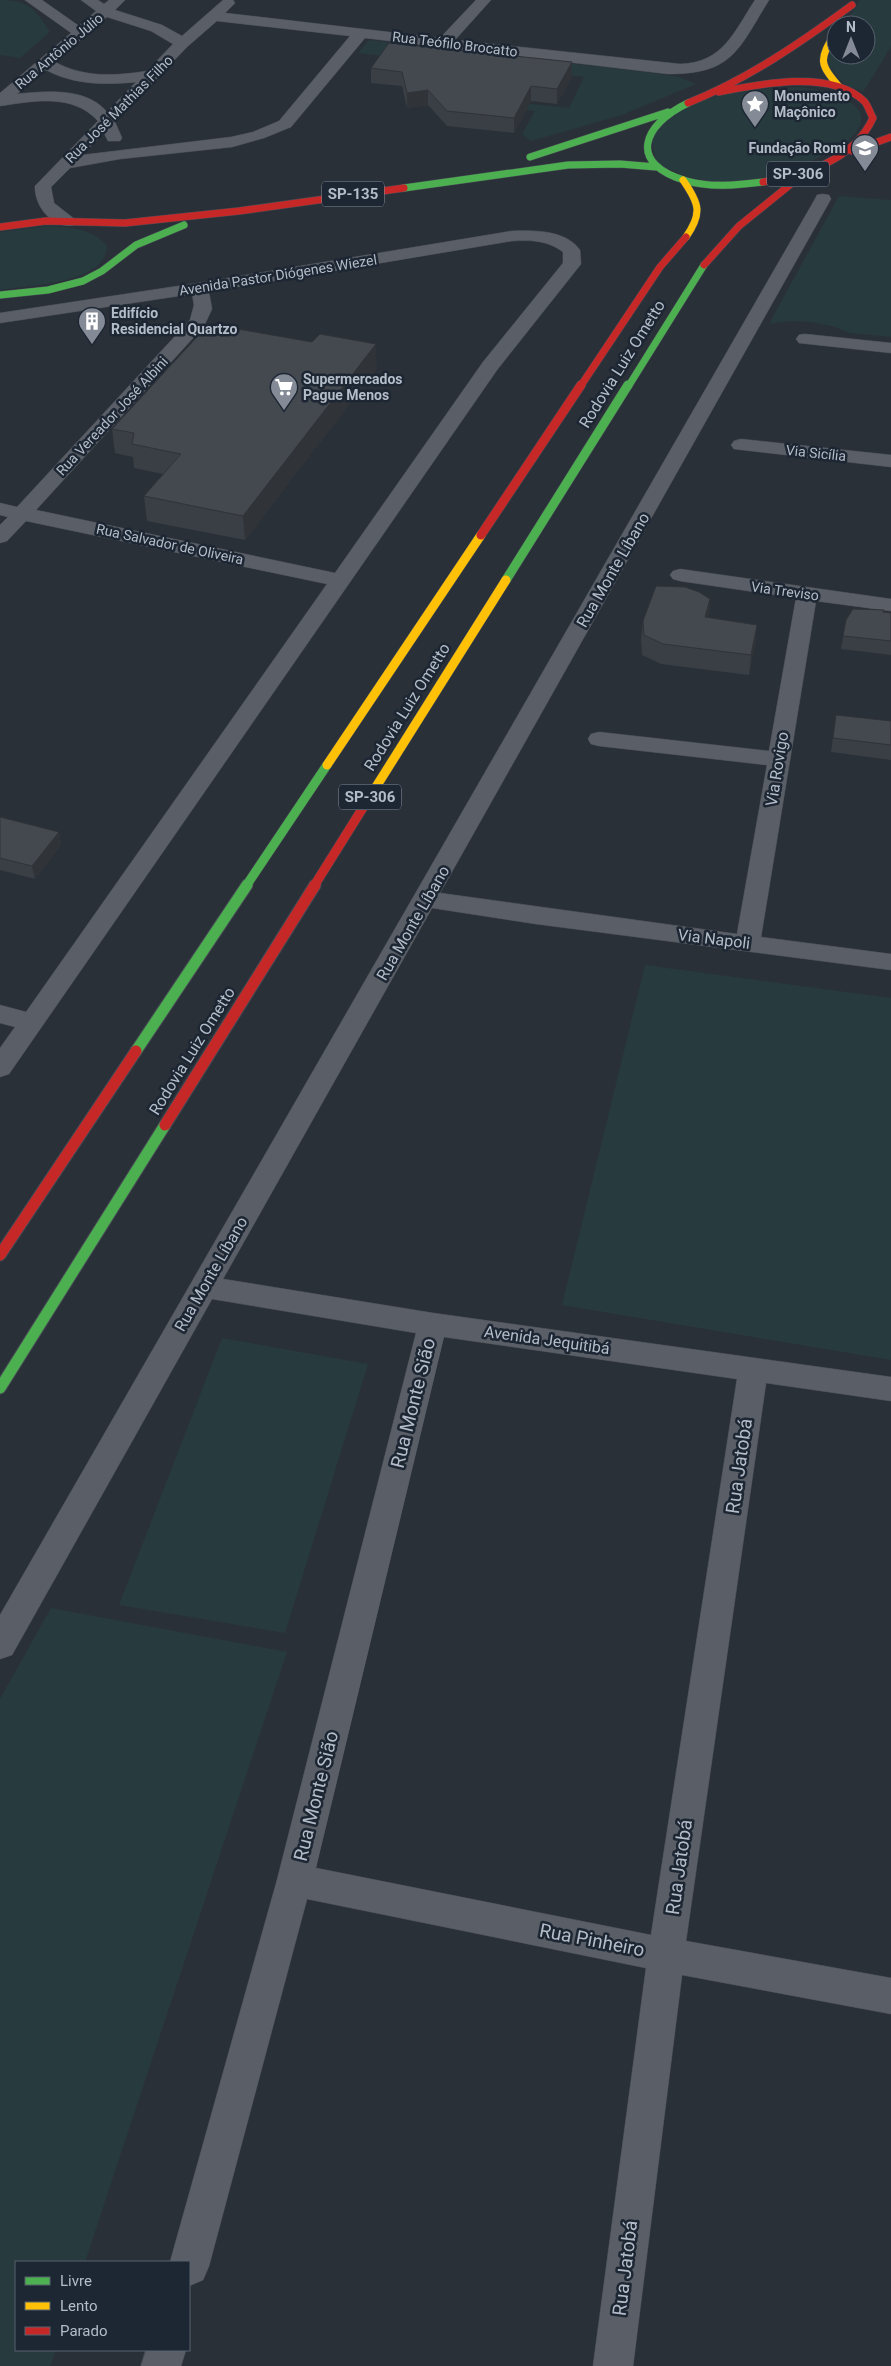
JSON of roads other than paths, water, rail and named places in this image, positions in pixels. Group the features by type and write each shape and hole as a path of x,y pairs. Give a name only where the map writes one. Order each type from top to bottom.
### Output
{"main road":[{"path":"846,15 854,2"},
{"path":"719,92 786,53 854,2"},
{"path":"826,49 821,58 822,67 841,89"},
{"path":"656,167 648,156 646,142 653,127 668,112 682,104 719,92 764,83 783,82 815,84 841,89 858,96 880,101"},
{"name":"SP-306","path":"656,167 682,180 711,184 749,184 776,180 807,171 848,152 869,131 872,124 871,112 858,96"},
{"name":"SP-135","path":"467,178 668,112"},
{"path":"848,152 891,137"},
{"name":"SP-135","path":"0,227 69,221 125,223 239,211 467,178 595,163 656,167"},
{"name":"Rodovia Luiz Ometto","path":"0,1388 702,267 716,248 750,214 807,171"},
{"name":"Rodovia Luiz Ometto","path":"0,1255 660,267 693,227 699,211 694,196 682,180"},
{"name":"SP-135","path":"0,295 79,282 100,273 118,257 178,227 239,211"},
{"path":"88,223 108,233"},
{"path":"117,243 118,257"}],"street":[{"path":"88,0 106,11 162,30 174,36 182,44"},
{"name":"Rua Antônio Júlio","path":"0,101 118,0"},
{"name":"Rua José Mathias Filho","path":"69,221 46,206 42,197 43,186 182,44 232,0"},
{"path":"444,43 484,0"},
{"name":"Rua Teófilo Brocatto","path":"214,16 668,69 696,68 716,62 722,57 762,0"},
{"path":"36,1 79,32"},
{"path":"65,164 101,155 215,146 268,133 285,124 361,33"},
{"path":"45,63 67,75 83,79 109,80 152,75"},
{"path":"0,101 38,97 68,98 93,106 107,120 111,134 116,140 127,146 154,152"},
{"name":"Rua Monte Líbano","path":"0,1644 823,200"},
{"name":"Avenida Pastor Diógenes Wiezel","path":"0,318 198,288 494,238 530,236 555,240 571,250 572,264 490,366 340,580"},
{"name":"Rua Vereador José Albini","path":"0,537 198,322 204,309 204,300 198,288"},
{"path":"805,339 891,348"},
{"name":"Via Sicília","path":"741,445 891,461"},
{"name":"Rua Salvador de Oliveira","path":"0,509 340,580"},
{"name":"Via Treviso","path":"680,575 891,605"},
{"path":"0,1068 340,580"},
{"name":"Via Rovigo","path":"748,944 806,594"},
{"path":"599,739 778,759"},
{"name":"Via Napoli","path":"426,899 536,916 891,962"},
{"path":"0,1014 32,1022"},
{"name":"Avenida Jequitibá","path":"203,1287 433,1324 891,1389"},
{"name":"Rua Monte Sião","path":"190,2262 295,1880 433,1324"},
{"name":"Rua Jatobá","path":"613,2366 666,1955 753,1369"},
{"name":"Rua Pinheiro","path":"295,1880 666,1955 891,1996"},
{"path":"161,2366 166,2351"}],"place":[{"name":"Monumento Maçônico","path":"755,128"},
{"name":"Fundação Romi","path":"865,172"},
{"name":"Edifício Residencial Quartzo","path":"92,345"},
{"name":"Supermercados Pague Menos","path":"284,411"}]}
